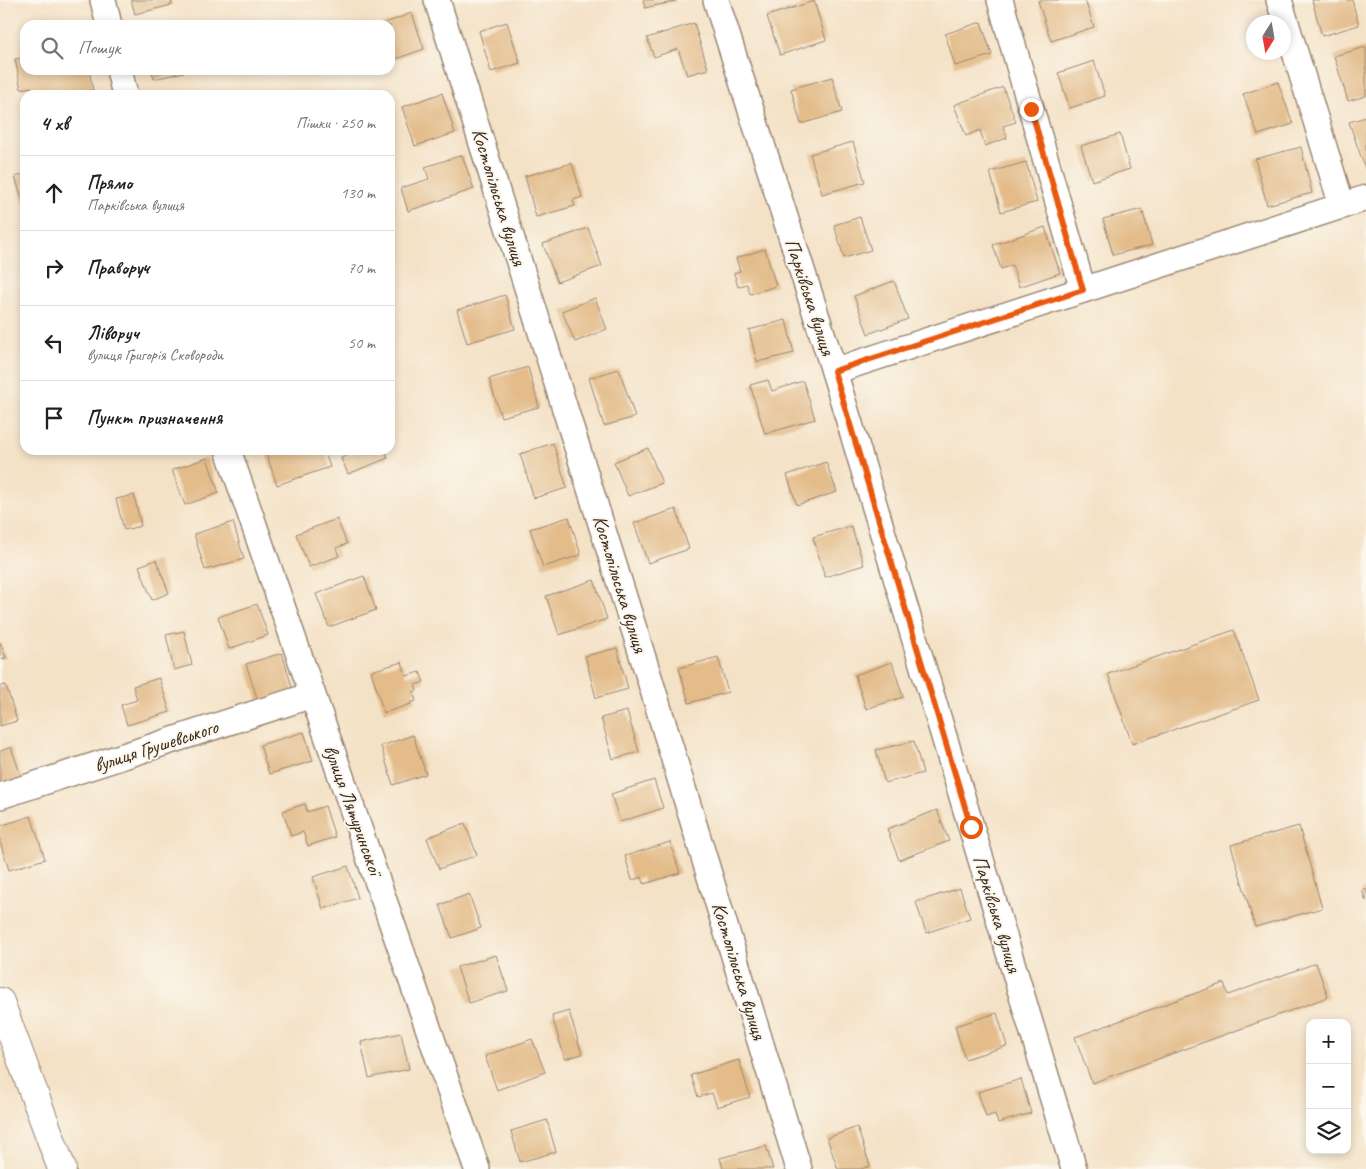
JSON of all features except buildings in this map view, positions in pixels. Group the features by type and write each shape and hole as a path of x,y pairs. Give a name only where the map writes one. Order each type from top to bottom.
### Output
{"street":[{"path":"103,0 108,20"},
{"name":"Костопільська вулиця","path":"437,0 649,677 799,1169"},
{"name":"Парківська вулиця","path":"716,0 834,371 1074,1169"},
{"path":"1000,0 1083,290"},
{"path":"1278,0 1342,206"},
{"path":"120,75 123,90"},
{"path":"834,371 1366,198"},
{"name":"вулиця Лятуринської","path":"230,455 478,1169"},
{"name":"вулиця Грушевського","path":"0,796 312,695"},
{"path":"0,1002 62,1169"}],"route":[{"path":"971,827 834,371 1083,290 1031,109"}]}
